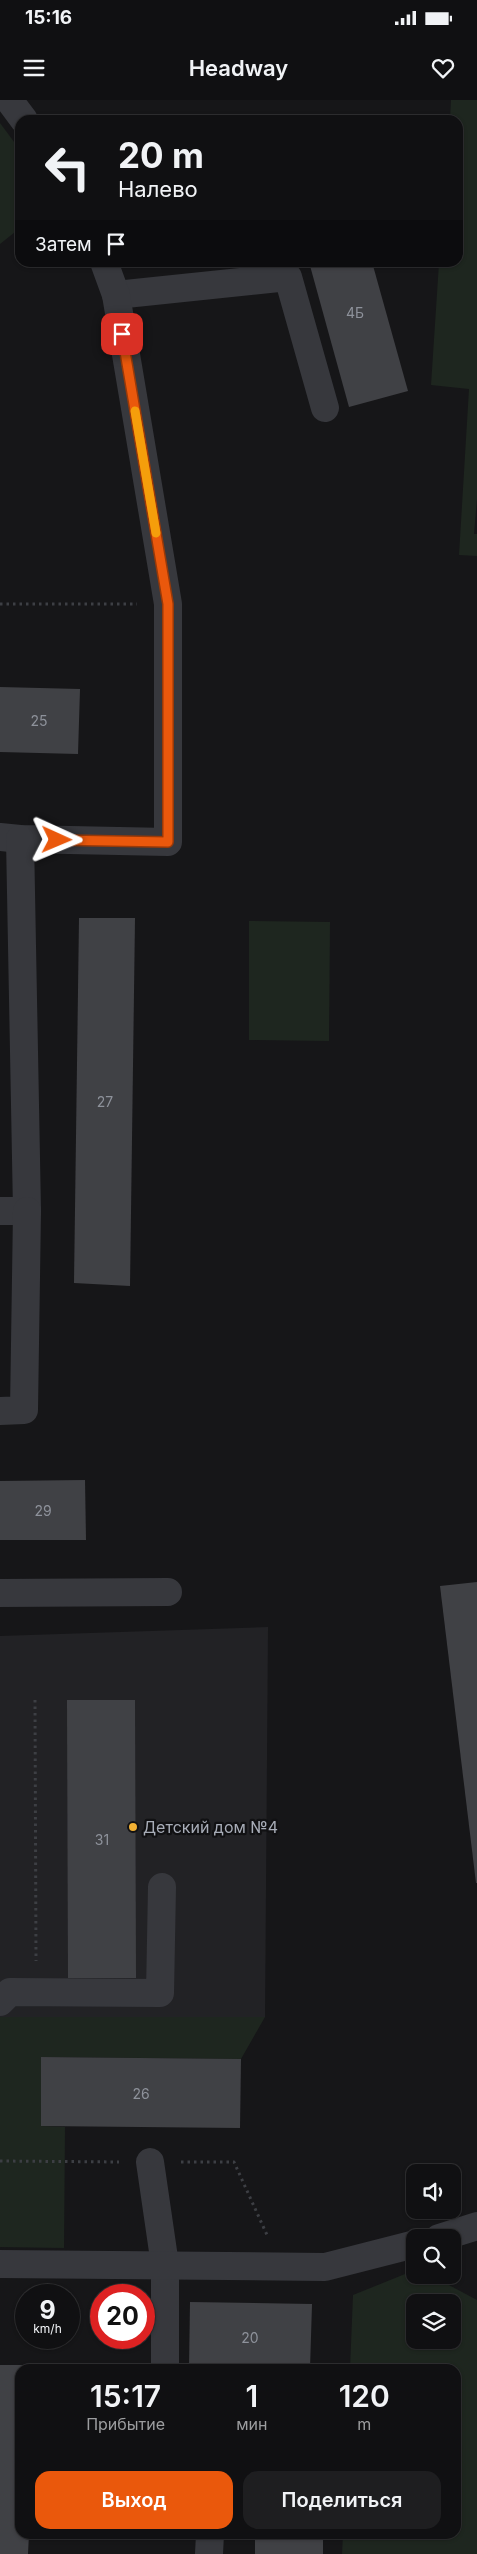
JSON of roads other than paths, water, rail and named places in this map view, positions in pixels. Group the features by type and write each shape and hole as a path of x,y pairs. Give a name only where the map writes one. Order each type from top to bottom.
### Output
{"lane":[{"path":"8,100 20,115"},
{"path":"0,1411 24,1410 27,1212 10,838 168,842 168,604 116,295 106,267"},
{"path":"116,295 288,277 325,408"},
{"path":"0,1211 27,1212"},
{"path":"0,1593 168,1592"},
{"path":"0,2002 10,1992 160,1993 162,1887"},
{"path":"150,2162 165,2265 165,2364"},
{"path":"461,2231 477,2226"},
{"path":"0,2264 325,2267 406,2246"},
{"path":"209,2554 210,2539"}],"place":[{"name":"Детский дом №4","path":"133,1827"}]}
